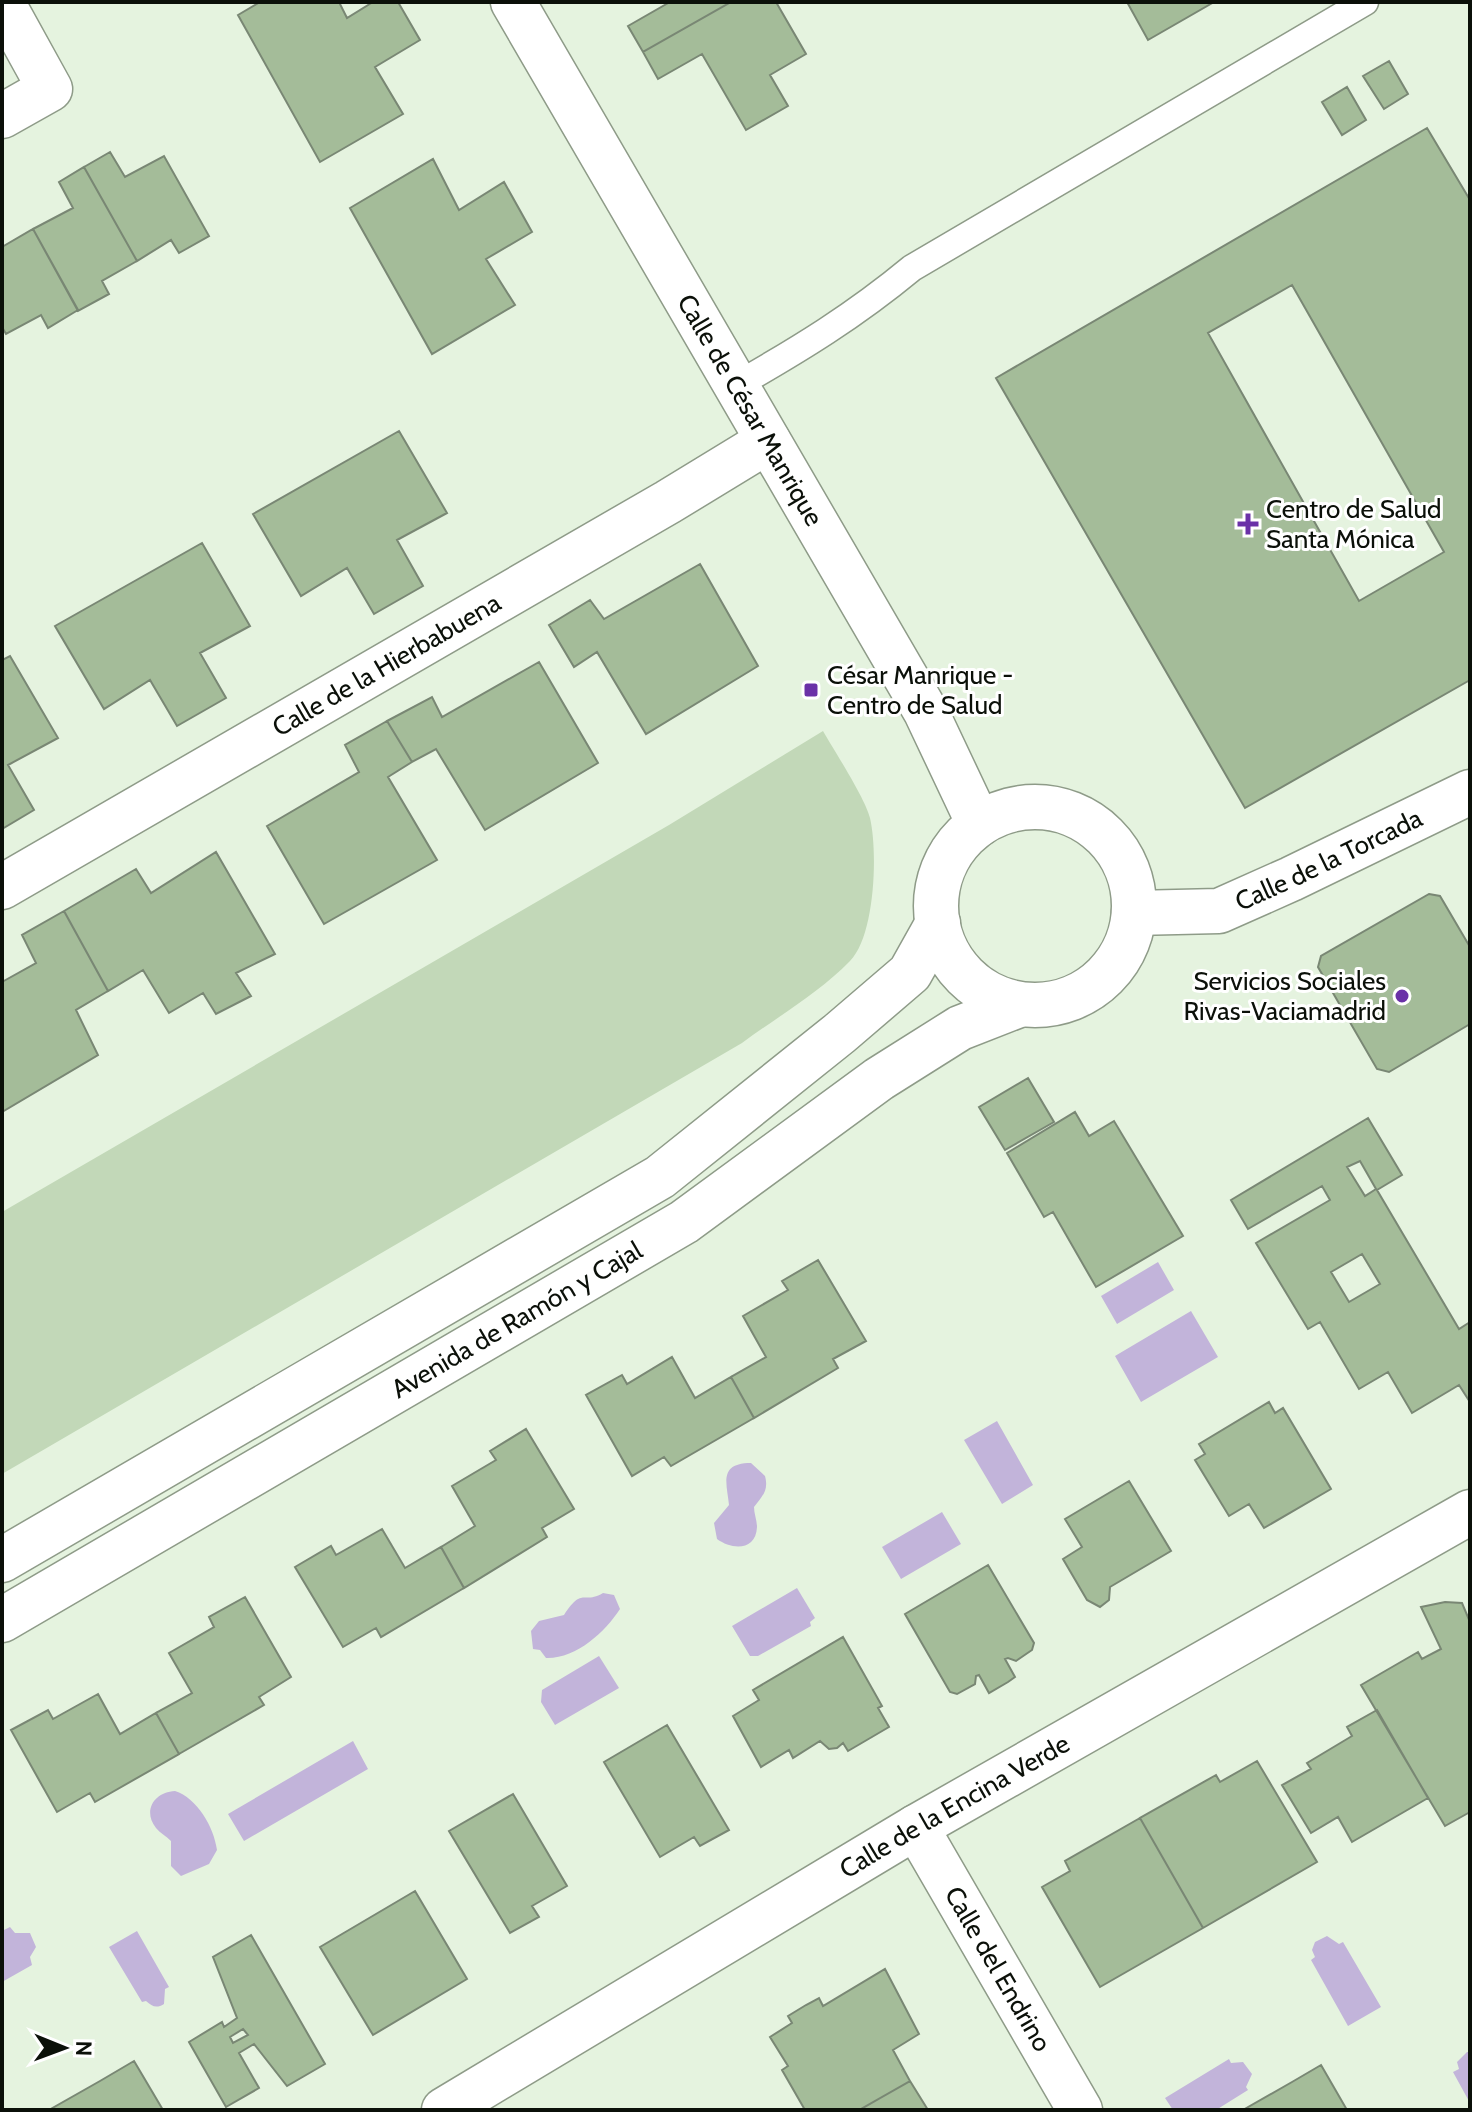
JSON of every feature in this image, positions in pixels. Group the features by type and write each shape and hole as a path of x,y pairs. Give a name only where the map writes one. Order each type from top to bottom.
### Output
{"street":[{"path":"2,2 50,89 2,116"},
{"name":"Calle de César Manrique","path":"513,2 926,712 979,824"},
{"name":"Calle de la Hierbabuena","path":"2,887 768,441"},
{"name":"Calle de la Torcada","path":"1134,913 1219,911 1470,792"},
{"path":"1033,807 1060,810 1085,820 1107,838 1123,860 1132,886 1134,913 1126,946 1109,973 1082,994 1052,1005 1019,1005 990,995 965,977 947,952 938,923 936,895 944,867 959,843 979,824 1004,812 1033,807"},
{"name":"Avenida de Ramón y Cajal","path":"2,1560 660,1177 910,973 938,923"},
{"name":"Avenida de Ramón y Cajal","path":"2,1620 684,1222 879,1079 960,1028 1019,1005"},
{"name":"Calle de la Encina Verde","path":"444,2110 916,1827 1470,1512"},
{"name":"Calle del Endrino","path":"916,1827 1080,2110"}],"lane":[{"path":"735,386 865,307 912,268 1365,2"}],"green space":[{"path":"823,731 867,809 874,851 872,893 865,933 850,961 838,973 742,1043 2,1474 2,1212 669,825"}],"shaded area":[{"path":"1158,1262 1174,1290 1117,1324 1101,1296"},
{"path":"1191,1311 1218,1357 1141,1402 1115,1356"},
{"path":"997,1421 1033,1485 1002,1504 964,1440"},
{"path":"751,1463 765,1476 766,1481 764,1493 754,1507 756,1535 748,1544 729,1545 717,1539 714,1523 729,1505 726,1482 729,1471 740,1464"},
{"path":"942,1512 961,1544 901,1579 882,1547"},
{"path":"797,1588 815,1618 810,1622 811,1626 758,1656 750,1656 732,1626"},
{"path":"603,1593 614,1595 620,1609 589,1642 557,1657 546,1658 540,1650 533,1649 531,1631 539,1621 564,1615 579,1598"},
{"path":"599,1656 619,1688 555,1725 541,1702 542,1690"},
{"path":"353,1741 368,1769 244,1841 228,1814"},
{"path":"175,1791 190,1800 203,1814 217,1850 209,1864 181,1876 171,1866 171,1841 156,1828 150,1815 157,1798"},
{"path":"10,1927 15,1933 30,1933 36,1947 30,1957 32,1965 2,1982 2,1931"},
{"path":"137,1931 169,1987 165,1989 164,2004 159,2006 142,2002 109,1947"},
{"path":"1327,1936 1339,1944 1343,1942 1381,2007 1348,2026 1311,1960 1315,1957 1312,1950 1315,1942"},
{"path":"1470,2052 1470,2103 1453,2072 1459,2069 1457,2062"},
{"path":"1229,2059 1231,2063 1243,2062 1252,2074 1246,2087 1248,2090 1216,2110 1173,2110 1165,2098"}],"building":[{"path":"260,2 339,2 347,18 373,2 398,2 420,40 375,67 403,114 320,162 238,15"},
{"path":"670,2 731,2 643,52 628,26"},
{"path":"731,2 776,2 806,54 770,75 788,106 746,130 702,54 658,79 643,52"},
{"path":"1127,2 1214,2 1148,40"},
{"path":"1389,61 1408,94 1384,109 1363,76"},
{"path":"1347,87 1366,120 1342,135 1322,102"},
{"name":"Centro de Salud Santa Mónica","path":"1427,128 1470,200 1470,680 1245,808 996,378","holes":["1292,285 1444,552 1359,601 1208,333"]},
{"path":"110,152 125,177 164,156 209,236 179,253 171,240 137,261 84,167"},
{"path":"433,159 459,210 504,182 532,232 486,259 515,305 432,354 350,208"},
{"path":"84,167 137,261 102,281 109,294 78,311 33,229 73,208 59,182"},
{"path":"33,229 78,310 48,328 41,315 6,334 2,327 2,247"},
{"path":"399,431 447,513 397,540 423,586 374,614 347,568 301,596 253,514"},
{"path":"202,543 250,626 200,653 226,698 177,726 150,680 104,709 55,626"},
{"path":"700,564 758,666 646,734 597,652 574,667 549,625 590,600 604,619"},
{"path":"10,656 58,738 8,765 34,810 2,829 2,660"},
{"path":"539,662 598,763 485,830 436,749 412,762 387,721 432,697 442,717"},
{"path":"387,721 412,762 388,777 437,860 324,924 267,826 359,772 345,745"},
{"path":"216,852 275,954 236,973 251,996 216,1014 203,993 169,1013 143,970 108,991 64,911 136,869 151,893"},
{"name":"Servicios Sociales Rivas-Vaciamadrid","path":"1429,894 1440,896 1470,947 1470,1024 1389,1072 1377,1069 1318,967 1321,956"},
{"path":"64,911 108,991 76,1010 98,1055 2,1112 2,982 36,963 22,935"},
{"path":"1028,1078 1054,1122 1005,1150 979,1107"},
{"path":"1075,1112 1089,1136 1114,1121 1183,1236 1096,1287 1053,1212 1044,1217 1007,1153"},
{"path":"1368,1118 1402,1175 1377,1190 1459,1329 1470,1322 1470,1402 1459,1385 1412,1413 1388,1372 1359,1389 1320,1322 1308,1329 1256,1243 1330,1200 1322,1186 1248,1229 1231,1200","holes":["1360,1161 1376,1189 1365,1196 1347,1167","1362,1254 1380,1284 1349,1302 1331,1272"]},
{"path":"818,1260 866,1341 833,1359 838,1368 754,1418 731,1377 766,1357 743,1316 788,1290 782,1281"},
{"path":"672,1357 695,1398 731,1377 754,1418 671,1466 664,1457 632,1476 586,1395 622,1375 627,1384"},
{"path":"1269,1402 1275,1413 1283,1408 1331,1489 1264,1528 1249,1504 1229,1516 1195,1460 1205,1454 1199,1444"},
{"path":"526,1429 574,1509 542,1528 547,1537 464,1588 441,1547 475,1526 452,1486 496,1460 490,1451"},
{"path":"1129,1481 1171,1551 1110,1587 1109,1600 1100,1607 1087,1600 1063,1559 1082,1547 1065,1519"},
{"path":"382,1529 405,1568 441,1547 464,1588 381,1637 376,1628 343,1647 295,1567 331,1546 336,1555"},
{"path":"988,1565 1034,1643 1032,1650 1016,1661 1005,1659 1015,1677 1008,1682 989,1693 979,1675 975,1684 957,1694 950,1692 905,1614"},
{"path":"245,1597 291,1677 259,1697 264,1705 179,1754 156,1713 192,1693 169,1653 214,1627 209,1617"},
{"path":"1445,1602 1462,1603 1470,1622 1470,1812 1445,1826 1361,1685 1418,1652 1422,1659 1441,1649 1421,1607"},
{"path":"843,1637 882,1706 878,1708 889,1727 848,1751 843,1743 829,1749 820,1741 793,1758 789,1750 761,1767 733,1716 759,1700 753,1690"},
{"path":"98,1694 120,1734 156,1713 179,1754 95,1802 90,1793 57,1812 11,1730 48,1710 53,1719"},
{"path":"1377,1710 1428,1798 1352,1842 1338,1817 1311,1833 1282,1785 1311,1769 1307,1763 1352,1736 1347,1727"},
{"path":"667,1725 729,1830 700,1846 694,1837 660,1857 604,1762"},
{"path":"1257,1761 1317,1862 1203,1928 1140,1818 1216,1775 1220,1782"},
{"path":"513,1794 567,1886 532,1906 539,1917 510,1933 449,1831"},
{"path":"1140,1818 1203,1928 1100,1987 1042,1887 1070,1871 1065,1861"},
{"path":"415,1891 467,1979 373,2035 320,1947"},
{"path":"251,1935 325,2064 287,2086 254,2044 239,2053 259,2088 226,2107 189,2042 222,2022 224,2027 237,2018 213,1957","holes":["243,2029 248,2035 233,2043 230,2037"]},
{"path":"885,1969 919,2034 893,2050 910,2081 859,2110 805,2110 782,2070 788,2066 770,2037 792,2023 788,2016 806,2005 819,1998 823,2006"},
{"path":"134,2061 163,2110 49,2110 100,2081"},
{"path":"1321,2065 1347,2110 1243,2110 1292,2082"},
{"path":"910,2081 928,2110 864,2110 863,2108"}],"place":[{"name":"Centro de Salud Santa Mónica","path":"1248,524"},
{"name":"César Manrique - Centro de Salud","path":"811,690"},
{"name":"Servicios Sociales Rivas-Vaciamadrid","path":"1402,996"}]}
